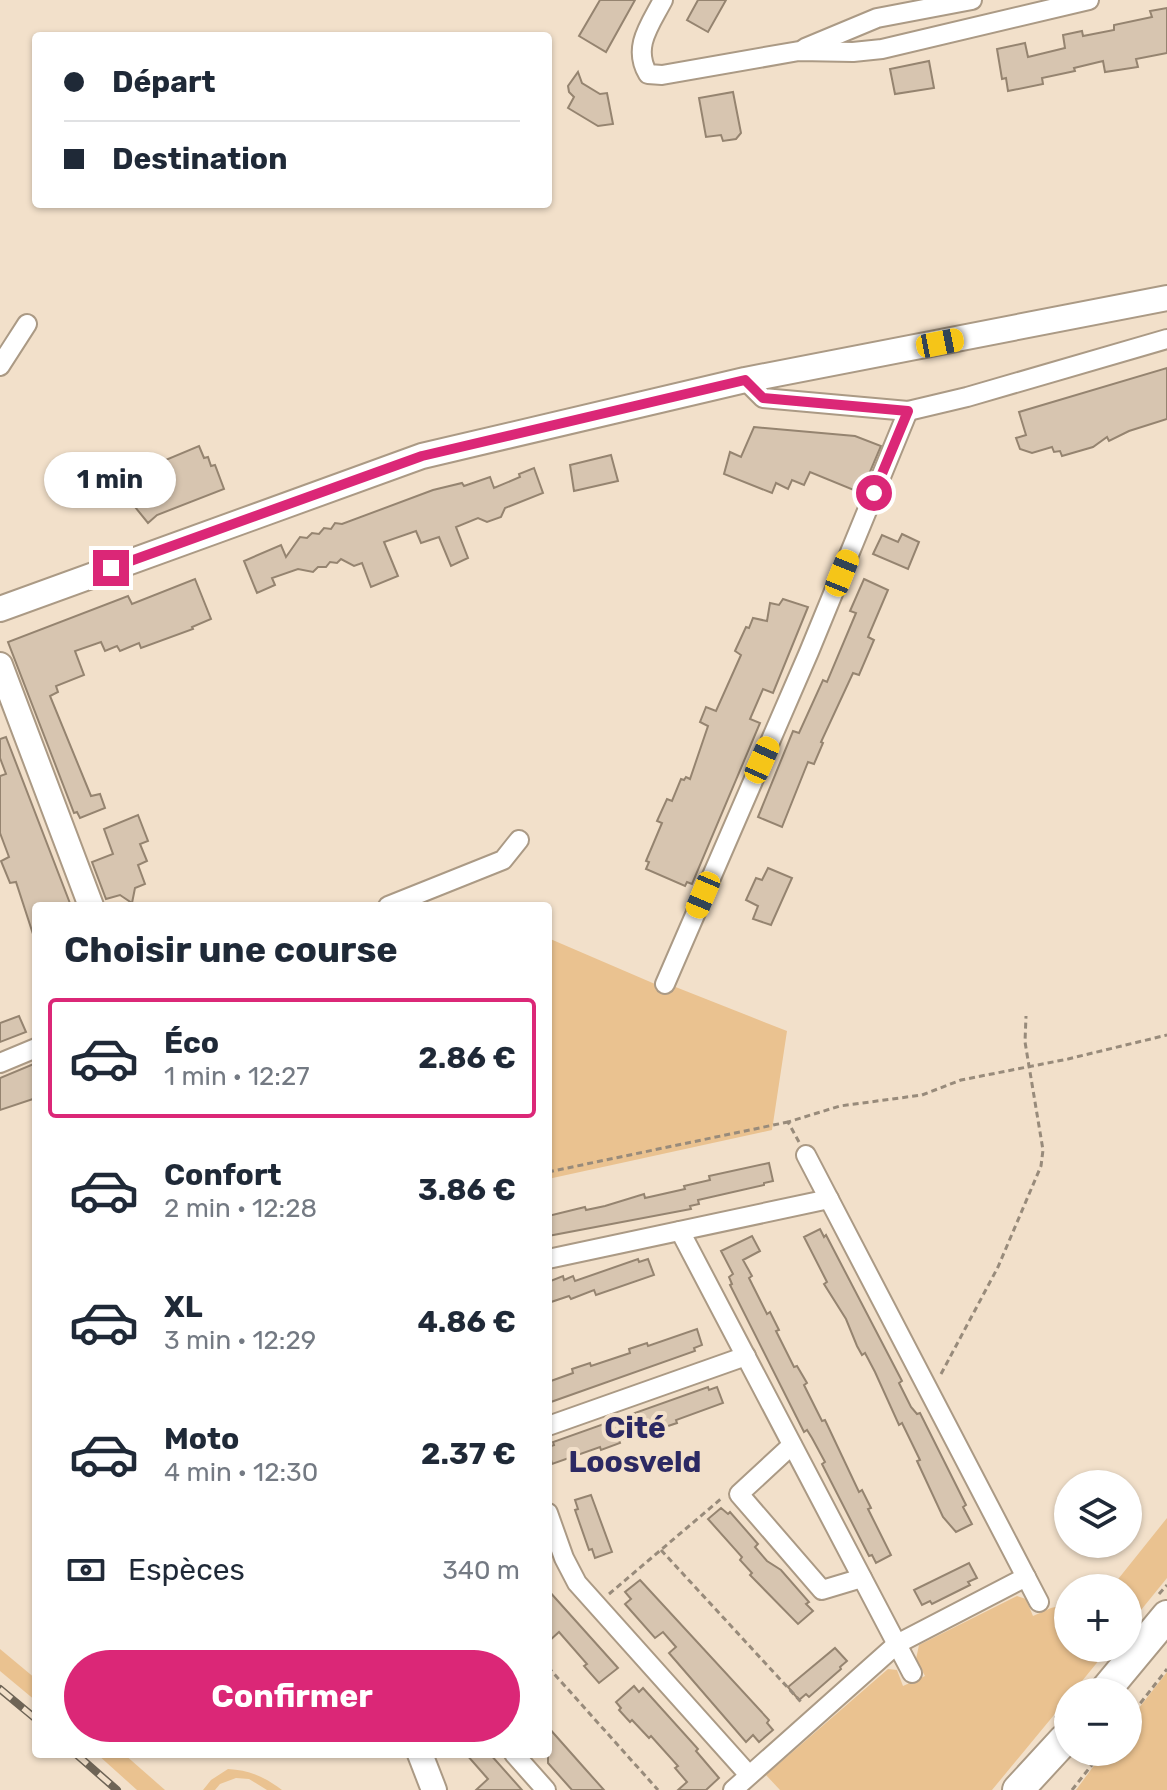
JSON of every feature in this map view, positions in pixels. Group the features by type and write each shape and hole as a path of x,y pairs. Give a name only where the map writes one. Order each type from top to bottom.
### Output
{"highway":[{"path":"1116,1678 1167,1616"},
{"path":"1018,1790 1054,1750"},
{"path":"1037,1790 1054,1759"}],"main road":[{"path":"0,609 422,456 745,380 1167,298"},
{"path":"0,665 89,902"},
{"path":"422,1758 434,1790"}],"street":[{"path":"663,0 640,49 641,63 648,74 662,75 799,51 882,49 1089,0"},
{"path":"799,51 877,18 972,0"},
{"path":"0,366 27,324"},
{"path":"745,380 763,398 908,411 1167,339"},
{"path":"665,984 809,652 908,411"},
{"path":"398,902 503,860 519,840"},
{"path":"0,1063 32,1050"},
{"path":"806,1155 1039,1602"},
{"path":"552,1258 829,1199"},
{"path":"680,1231 912,1673"},
{"path":"552,1425 746,1356"},
{"path":"792,1445 739,1494 822,1590 862,1578"},
{"path":"552,1524 577,1583 749,1775"},
{"path":"733,1790 897,1644 1026,1577"},
{"path":"518,1758 546,1790"}],"path":[{"path":"930,1395 998,1267 1041,1166 1042,1139 1025,1042 1026,1016"},
{"path":"552,1171 788,1122 840,1106 922,1095 961,1080 1167,1035"},
{"path":"788,1122 806,1155"},
{"path":"597,1605 726,1495 739,1494"},
{"path":"661,1550 814,1716"},
{"path":"1142,1701 1167,1669"},
{"path":"552,1671 658,1790"},
{"path":"1072,1790 1091,1766"}],"shaded area":[{"path":"552,940 655,984 673,986 787,1031 772,1130 552,1178"},
{"path":"1167,1518 1167,1578 1142,1609 1142,1574 1122,1574 1135,1558 1142,1558 1142,1549"},
{"path":"1017,1596 1026,1599 1033,1616 1054,1607 1054,1662 1098,1662 1084,1678 1054,1678 1054,1715 992,1790 780,1790 766,1775 888,1669 897,1670 903,1686 925,1676 916,1659 919,1645"},
{"path":"0,1649 32,1676 32,1698 0,1671"},
{"path":"1167,1672 1167,1790 1076,1790 1094,1766 1142,1766 1142,1704"},
{"path":"101,1758 129,1758 165,1790 137,1790"},
{"path":"228,1769 256,1775 282,1790 267,1790 249,1779 236,1778 220,1784 215,1790 203,1790 211,1780"}],"building":[{"path":"600,0 635,0 606,52 579,36"},
{"path":"698,0 726,0 708,32 687,20"},
{"path":"1167,8 1167,53 1136,59 1138,67 1105,72 1103,61 1042,78 1043,84 1008,91 1006,78 1002,79 997,49 1025,43 1028,57 1065,48 1063,35 1082,31 1083,36 1114,30 1114,25 1152,17 1150,11"},
{"path":"929,61 934,88 895,94 890,69"},
{"path":"578,72 582,83 600,94 607,93 613,124 598,126 568,108 574,97 568,86"},
{"path":"733,92 741,133 736,139 723,141 721,135 706,137 699,98"},
{"path":"1167,368 1167,419 1109,441 1107,437 1093,447 1062,456 1052,447 1032,453 1020,449 1016,438 1026,435 1019,412"},
{"path":"754,427 855,436 881,446 861,493 810,472 804,485 792,480 788,489 776,483 772,493 724,474 730,452 741,457"},
{"path":"199,446 204,458 208,457 211,466 215,465 224,489 157,515 148,523 124,488 134,481 132,474"},
{"path":"611,455 618,481 574,491 570,465"},
{"path":"534,468 543,493 505,508 501,517 487,522 478,518 456,527 468,558 451,566 439,537 421,543 416,531 384,542 398,576 371,587 362,563 354,566 341,559 337,563 330,562 326,567 318,567 313,572 298,569 272,578 275,585 257,593 244,561 281,545 286,557 300,537 319,534 324,528 331,529 335,523 342,524 433,490 462,483 464,486 490,477 494,488"},
{"path":"902,534 919,542 908,569 873,554 882,535 898,542"},
{"path":"195,579 211,619 141,648 139,643 120,651 117,646 105,651 101,642 75,651 84,675 56,686 58,692 50,696 91,796 100,794 105,808 80,818 77,812 74,813 8,642 128,596 132,604"},
{"path":"864,579 888,590 868,637 874,640 859,675 853,673 814,764 808,762 782,827 758,817 793,731 799,733 823,680 827,682 856,613 850,611"},
{"path":"783,599 808,607 773,693 763,689 750,719 760,723 692,884 687,882 685,886 646,869 649,862 646,861 662,823 657,821 667,799 672,801 681,779 690,779 708,726 700,722 706,707 716,711 741,655 735,651 746,627 749,628 753,618 767,621 770,603 779,605"},
{"path":"6,737 69,902 32,902 32,931 16,882 10,883 1,861 9,857 0,833 0,776 6,774 0,758 0,739"},
{"path":"138,815 148,841 140,844 147,861 138,865 145,884 135,888 132,902 120,895 106,899 92,862 113,854 104,829"},
{"path":"768,868 792,878 771,925 753,919 758,906 746,900 756,878 762,880"},
{"path":"19,1016 26,1032 0,1042 0,1023"},
{"path":"32,1065 32,1099 0,1110 0,1078"},
{"path":"769,1163 773,1181 698,1200 699,1204 690,1206 691,1209 552,1235 552,1215 605,1206 644,1194 645,1198 685,1189 684,1186 710,1180 709,1176"},
{"path":"820,1229 824,1237 826,1235 902,1381 899,1383 911,1407 917,1414 920,1413 966,1505 963,1507 972,1524 956,1532 943,1517 902,1423 899,1425 865,1353 862,1355 846,1319 824,1284 827,1282 804,1237"},
{"path":"752,1236 760,1251 743,1260 752,1276 749,1278 767,1314 770,1312 794,1367 797,1366 807,1383 804,1385 822,1421 825,1420 859,1492 862,1490 871,1508 868,1509 891,1555 876,1563 872,1555 869,1556 822,1464 825,1462 807,1430 804,1432 730,1285 729,1277 733,1274 721,1251"},
{"path":"638,1259 639,1262 648,1259 654,1275 596,1295 594,1290 571,1299 569,1296 552,1302 552,1280 573,1276 575,1281"},
{"path":"697,1329 702,1345 694,1348 695,1351 552,1402 552,1381 573,1373 572,1369 630,1353 629,1349 647,1343 648,1346"},
{"path":"708,1387 709,1390 717,1387 723,1403 658,1430 657,1427 619,1440 620,1443 601,1450 600,1447 552,1464 553,1442"},
{"path":"591,1495 612,1552 595,1558 592,1549 589,1550 575,1510 578,1509 575,1500"},
{"path":"721,1508 728,1514 730,1512 758,1544 755,1547 767,1561 781,1570 809,1602 806,1604 813,1611 798,1624 750,1575 752,1573 740,1560 742,1557 708,1519"},
{"path":"969,1563 977,1578 968,1582 970,1585 932,1604 930,1601 922,1605 914,1590"},
{"path":"640,1580 769,1720 767,1723 773,1730 759,1742 753,1735 746,1742 669,1653 676,1647 663,1632 655,1638 625,1604 631,1599 625,1592"},
{"path":"552,1594 618,1668 599,1683 559,1632 552,1638"},
{"path":"835,1648 847,1661 809,1697 806,1694 799,1700 788,1687"},
{"path":"634,1686 639,1692 643,1688 698,1749 696,1751 719,1778 706,1790 678,1790 687,1782 675,1768 678,1766 651,1736 649,1738 619,1710 621,1708 616,1702"},
{"path":"552,1732 604,1790 572,1790 548,1763 548,1758 552,1758"},
{"path":"470,1758 494,1758 522,1790 476,1790 488,1779"}],"railway":[{"path":"0,1689 32,1716"},
{"path":"81,1758 117,1790"}],"district":[{"name":"Cité Loosveld","path":"635,1445"}],"route":[{"path":"111,568 422,456 745,380 763,398 908,411 874,493"}]}
